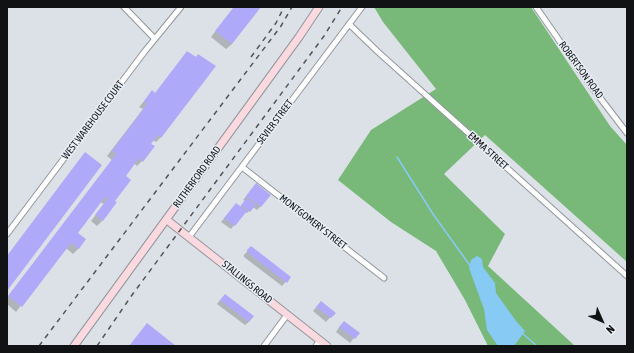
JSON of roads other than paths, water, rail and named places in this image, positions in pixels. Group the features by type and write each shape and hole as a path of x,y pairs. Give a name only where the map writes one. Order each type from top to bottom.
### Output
{"street":[{"path":"124,7 155,39"},
{"name":"WEST WAREHOUSE COURT","path":"7,234 155,39 182,7"},
{"name":"RUTHERFORD ROAD","path":"74,346 167,220 319,7"},
{"name":"SEVIER STREET","path":"189,237 362,7"},
{"name":"ROBERTSON ROAD","path":"536,7 591,86 627,133"},
{"name":"EMMA STREET","path":"349,24 627,276"},
{"name":"MONTGOMERY STREET","path":"242,166 384,278"},
{"name":"STALLINGS ROAD","path":"167,220 287,315 318,343 327,346"},
{"path":"264,346 287,315"}],"water":[{"path":"477,256 482,259 483,267 495,283 496,293 525,331 514,346 498,346 487,330 484,309 469,268 471,260"}],"waterway":[{"path":"397,157 433,214 471,267"},
{"path":"522,333 537,346"}],"railway":[{"path":"251,57 276,23 284,7"},
{"path":"39,346 281,26 292,7"},
{"path":"97,346 132,295 324,36 342,7"}]}
